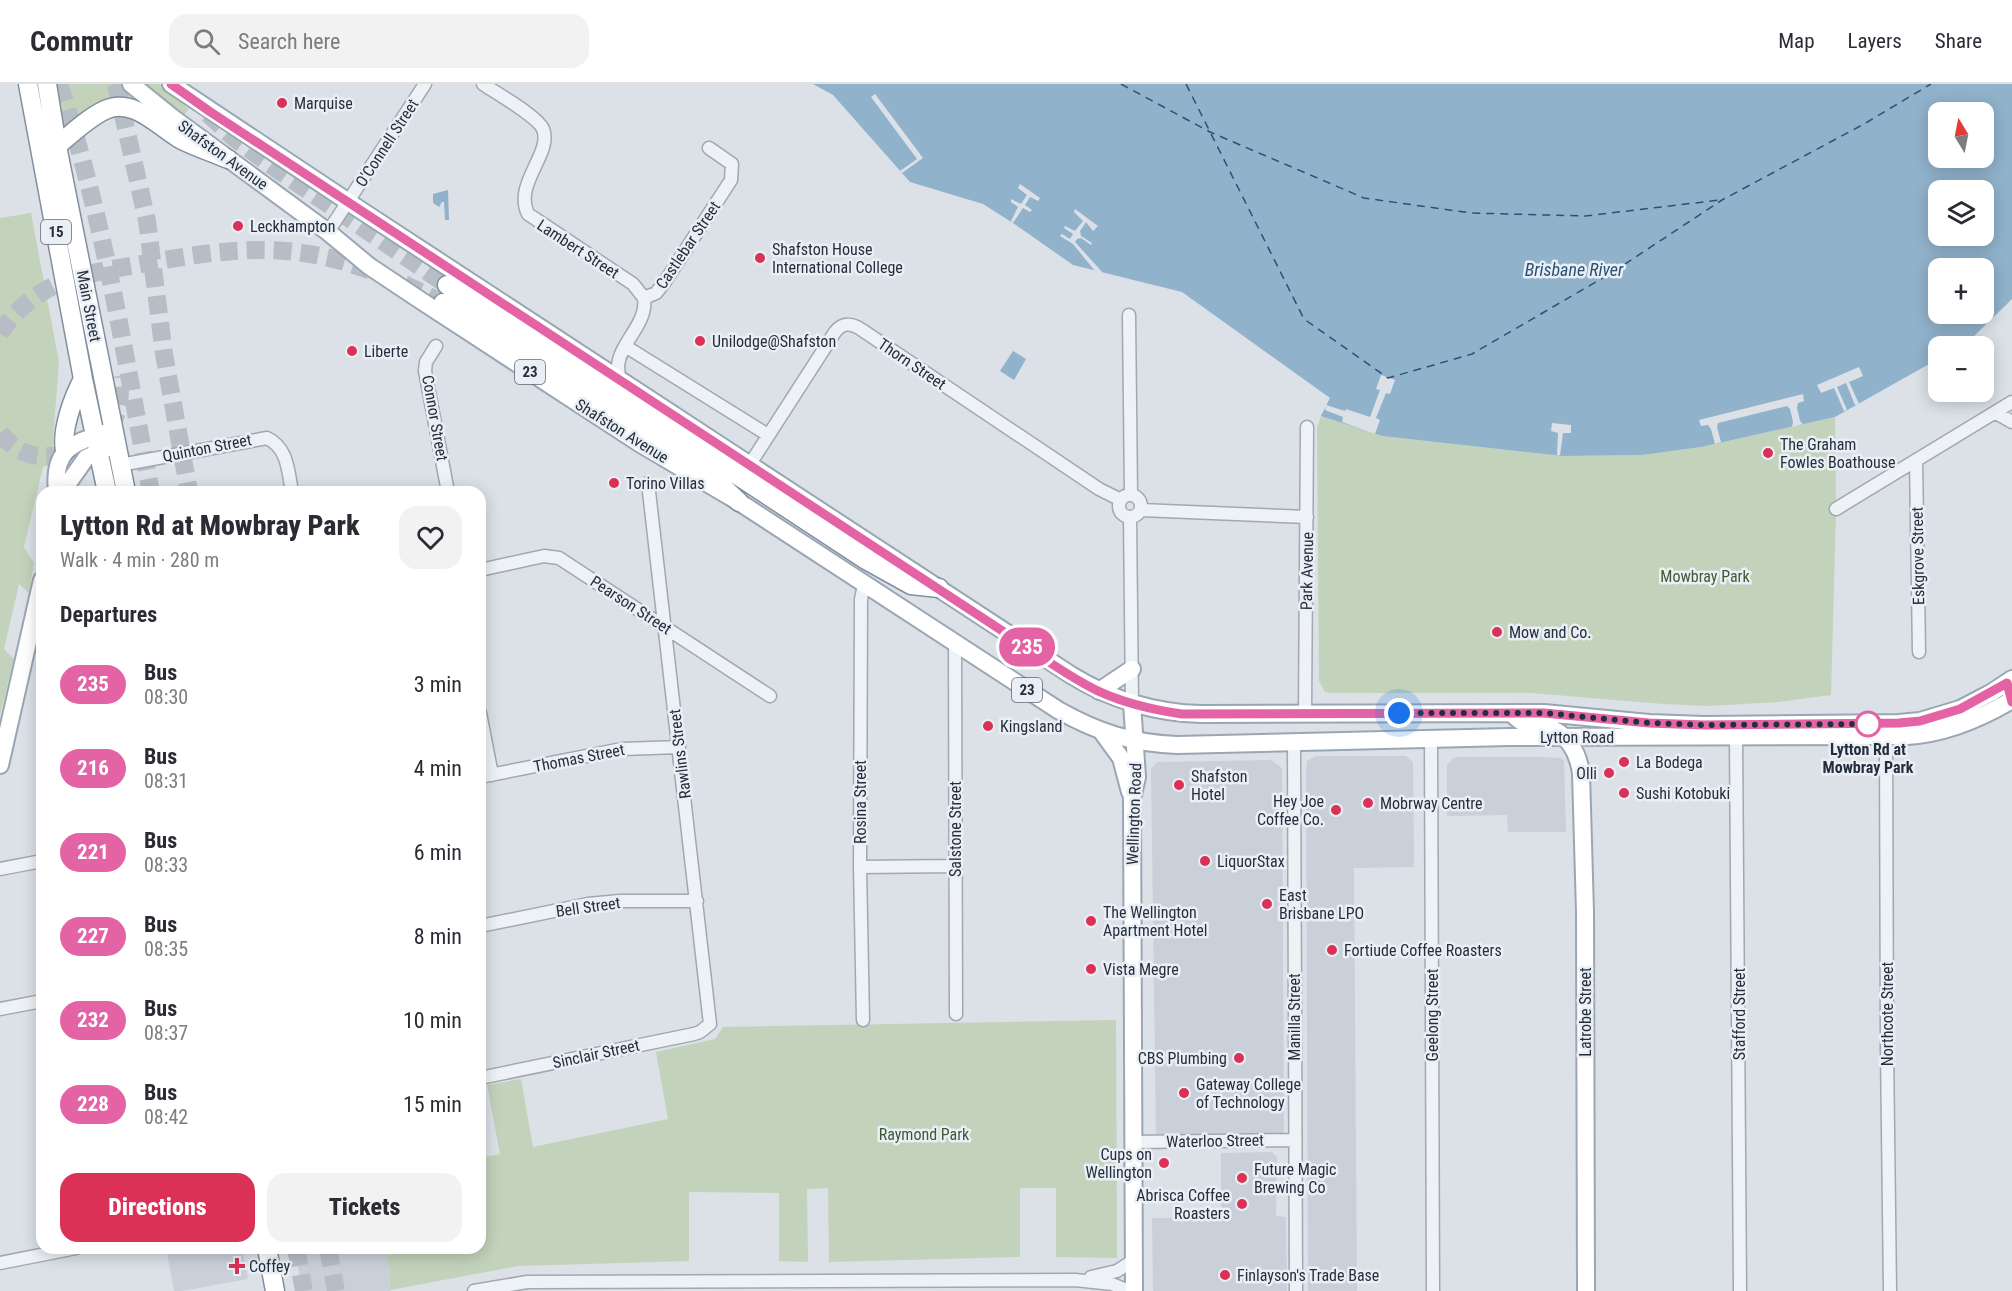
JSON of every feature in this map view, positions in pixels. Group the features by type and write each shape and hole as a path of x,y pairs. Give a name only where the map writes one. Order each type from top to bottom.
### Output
{"highway":[{"name":"Main Street","path":"28,84 83,379 106,486"},
{"name":"Main Street","path":"47,84 57,146 125,486"},
{"path":"57,146 98,114 120,106 133,109 182,140 228,159"},
{"path":"447,285 866,560 911,585 939,588"},
{"path":"443,303 491,329 704,469 739,502"},
{"path":"64,451 63,442 74,395 83,379"},
{"path":"268,1254 275,1291"}],"main road":[{"name":"Shafston Avenue","path":"131,84 328,232 369,266 452,321 639,443 739,502 1058,710 1102,732 1135,741"},
{"name":"Shafston Avenue","path":"171,84 1071,675 1099,691 1132,703"},
{"path":"56,486 55,479 59,461 64,451 73,445 96,443 114,437"},
{"path":"66,486 96,443"},
{"path":"0,765 36,606"},
{"path":"1099,691 1132,669"},
{"name":"Lytton Road","path":"1132,703 1182,714 1544,713 1692,725 1899,723 1920,721 1960,709 2010,681"},
{"name":"Lytton Road","path":"1135,741 1178,745 1565,737 1920,735 1945,730 1980,717 2012,701"},
{"name":"Wellington Road","path":"1132,703 1137,777 1132,799 1134,1291"},
{"path":"1510,713 1525,724 1547,726 1565,737"},
{"path":"1102,732 1122,762 1132,799"},
{"name":"Latrobe Street","path":"1565,737 1576,754 1581,773 1585,923 1586,1291"}],"street":[{"name":"O'Connell Street","path":"328,232 425,84"},
{"name":"Lambert Street","path":"483,84 533,118 543,130 542,149 524,194 524,208 528,214 633,284 644,298"},
{"name":"Castlebar Street","path":"620,379 618,364 643,314 644,298 656,293 664,283 731,180 732,164 709,148"},
{"path":"1129,315 1126,497 1119,510 1123,515 1307,517"},
{"name":"Thorn Street","path":"750,464 840,326 846,324 855,325 1099,489 1126,497"},
{"name":"Connor Street","path":"436,346 426,362 425,371 447,486"},
{"path":"625,346 768,435"},
{"path":"1836,509 2012,402"},
{"path":"1996,413 2012,422"},
{"name":"Park Avenue","path":"1305,714 1307,427"},
{"name":"Quinton Street","path":"120,465 267,438 276,442 281,449 291,486"},
{"name":"Eskgrove Street","path":"1916,460 1919,652"},
{"name":"Rawlins Street","path":"648,483 710,1024"},
{"path":"1126,497 1140,501 1135,514"},
{"name":"Wellington Road","path":"1132,703 1135,514"},
{"name":"Pearson Street","path":"486,569 544,556 554,556 770,696"},
{"name":"Rosina Street","path":"863,1020 860,867 861,599 864,585"},
{"name":"Salstone Street","path":"955,643 956,1014"},
{"path":"2010,681 2012,701"},
{"name":"Northcote Street","path":"1886,736 1890,1291"},
{"name":"Stafford Street","path":"1736,737 1740,1291"},
{"name":"Geelong Street","path":"1431,739 1433,1291"},
{"name":"Manilla Street","path":"1294,743 1296,1291"},
{"name":"Thomas Street","path":"486,776 622,749 679,747"},
{"path":"0,869 36,862"},
{"path":"860,867 955,866"},
{"name":"Bell Street","path":"486,925 588,904 620,901 697,901"},
{"path":"0,1009 36,1002"},
{"name":"Sinclair Street","path":"486,1077 694,1034 710,1024"},
{"name":"Waterloo Street","path":"1135,1142 1295,1140"},
{"path":"0,1263 46,1254"},
{"path":"1075,1280 1113,1272 1134,1260"},
{"path":"474,1291 527,1282 690,1287 1075,1280 1112,1284 1128,1291"}],"shaded area":[{"path":"1316,756 1406,756 1413,762 1414,867 1354,868 1357,1291 1308,1291 1306,774 1307,761"},
{"path":"1541,757 1564,760 1566,832 1508,832 1507,815 1447,816 1447,765 1453,758"},
{"path":"1271,760 1282,768 1284,1137 1156,1138 1151,769 1157,762"},
{"path":"1272,1152 1277,1157 1276,1216 1286,1217 1287,1291 1153,1291 1152,1218 1221,1218 1221,1153"},
{"path":"167,1254 243,1254 248,1279 174,1291"},
{"path":"296,1254 387,1254 390,1291 302,1291"}],"green space":[{"path":"58,84 119,84 142,105 65,132"},
{"path":"144,84 160,84 189,109 183,116"},
{"path":"31,213 59,362 51,465 43,467 38,486 36,486 36,496 24,547 34,563 29,593 19,584 4,649 14,659 0,715 0,218"},
{"name":"Mowbray Park","path":"1321,416 1382,436 1563,456 1642,455 1701,447 1835,417 1836,509 1831,695 1778,702 1709,706 1532,693 1325,692 1319,681 1317,428"},
{"name":"Raymond Park","path":"1116,1020 1117,1258 1056,1257 1056,1188 1020,1188 1020,1257 829,1262 828,1188 807,1189 808,1262 779,1261 779,1193 689,1192 689,1261 518,1266 390,1290 387,1254 486,1254 486,1157 500,1154 487,1085 521,1079 533,1147 668,1119 656,1052 715,1039 723,1027"}],"water":[{"name":"Brisbane River","path":"813,84 2012,84 2012,299 1994,317 1994,258 1928,258 1928,324 1986,324 1974,336 1928,336 1928,365 1835,417 1701,447 1642,455 1563,456 1382,436 1321,416 1330,398 1182,292 1073,265 983,204 910,182 833,95"},
{"path":"448,190 449,220 445,220 444,202 439,207 433,203 433,194"},
{"path":"1013,351 1026,359 1014,380 1000,371"}],"pier":[{"path":"875,94 923,158 902,173 900,171 917,159 871,97"},
{"path":"1020,184 1040,198 1038,201 1030,197 1025,205 1032,210 1030,212 1023,208 1013,223 1011,221 1018,207 1011,202 1011,199 1021,204 1027,195 1018,188"},
{"path":"1075,209 1098,226 1093,231 1086,222 1080,231 1081,236 1092,243 1091,245 1081,238 1075,242 1103,273 1095,271 1073,244 1060,236 1062,234 1070,239 1073,234 1064,228 1065,226 1075,231 1083,221 1074,212"},
{"path":"1859,367 1863,376 1849,382 1859,404 1855,405 1846,383 1837,387 1847,410 1844,411 1834,388 1821,393 1817,385"},
{"path":"1381,375 1395,380 1390,394 1386,393 1376,418 1380,420 1375,434 1342,422 1343,417 1325,410 1326,405 1370,417 1380,390 1376,389"},
{"path":"1803,394 1804,401 1798,403 1797,408 1803,424 1792,427 1790,409 1787,406 1718,423 1721,442 1715,444 1711,429 1708,425 1701,426 1699,420"},
{"path":"1552,423 1571,425 1571,433 1563,433 1560,455 1557,455 1558,433 1551,431"}],"ferry route":[{"path":"1121,84 1210,132 1364,198 1471,213 1585,216 1720,200"},
{"path":"1186,84 1304,319 1388,378 1472,354 1613,272 1722,200 1864,124 1931,84"}],"tunnel":[{"path":"59,84 89,184 101,235 150,486"},
{"path":"116,84 147,221 164,354 188,486"},
{"path":"208,114 234,138 275,168 447,285"},
{"path":"0,334 27,303 62,282 104,271 177,258 239,251 297,252 324,257 376,273"},
{"path":"404,284 443,303"},
{"path":"110,430 119,404 119,376"},
{"path":"0,433 8,442 25,453 54,456 76,450"},
{"path":"297,1254 304,1291"},
{"path":"329,1254 336,1291"}],"bus line":[{"name":"235","path":"171,84 1004,632 1088,685 1117,698 1151,709 1182,714 1544,713 1649,723 1704,725 1882,724 1920,721 1960,709 2007,683 2012,702"}],"place":[{"name":"Marquise","path":"282,103"},
{"name":"Leckhampton","path":"238,226"},
{"name":"Shafston House International College","path":"760,258"},
{"name":"Unilodge@Shafston","path":"700,341"},
{"name":"Liberte","path":"352,351"},
{"name":"The Graham Fowles Boathouse","path":"1768,453"},
{"name":"Torino Villas","path":"614,483"},
{"name":"Mow and Co.","path":"1497,632"},
{"name":"Lytton Rd at Mowbray Park","path":"1868,724"},
{"name":"Kingsland","path":"988,726"},
{"name":"La Bodega","path":"1624,762"},
{"name":"Olli","path":"1609,773"},
{"name":"Shafston Hotel","path":"1179,785"},
{"name":"Sushi Kotobuki","path":"1624,793"},
{"name":"Mobrway Centre","path":"1368,803"},
{"name":"Hey Joe Coffee Co.","path":"1336,810"},
{"name":"LiquorStax","path":"1205,861"},
{"name":"East Brisbane LPO","path":"1267,904"},
{"name":"The Wellington Apartment Hotel","path":"1091,921"},
{"name":"Fortiude Coffee Roasters","path":"1332,950"},
{"name":"Vista Megre","path":"1091,969"},
{"name":"CBS Plumbing","path":"1239,1058"},
{"name":"Gateway College of Technology","path":"1184,1093"},
{"name":"Cups on Wellington","path":"1164,1163"},
{"name":"Future Magic Brewing Co","path":"1242,1178"},
{"name":"Abrisca Coffee Roasters","path":"1242,1204"},
{"name":"Coffey","path":"237,1266"},
{"name":"Finlayson's Trade Base","path":"1225,1275"}],"route":[{"path":"1399,713 1544,713 1649,723 1704,725 1868,724"}]}
